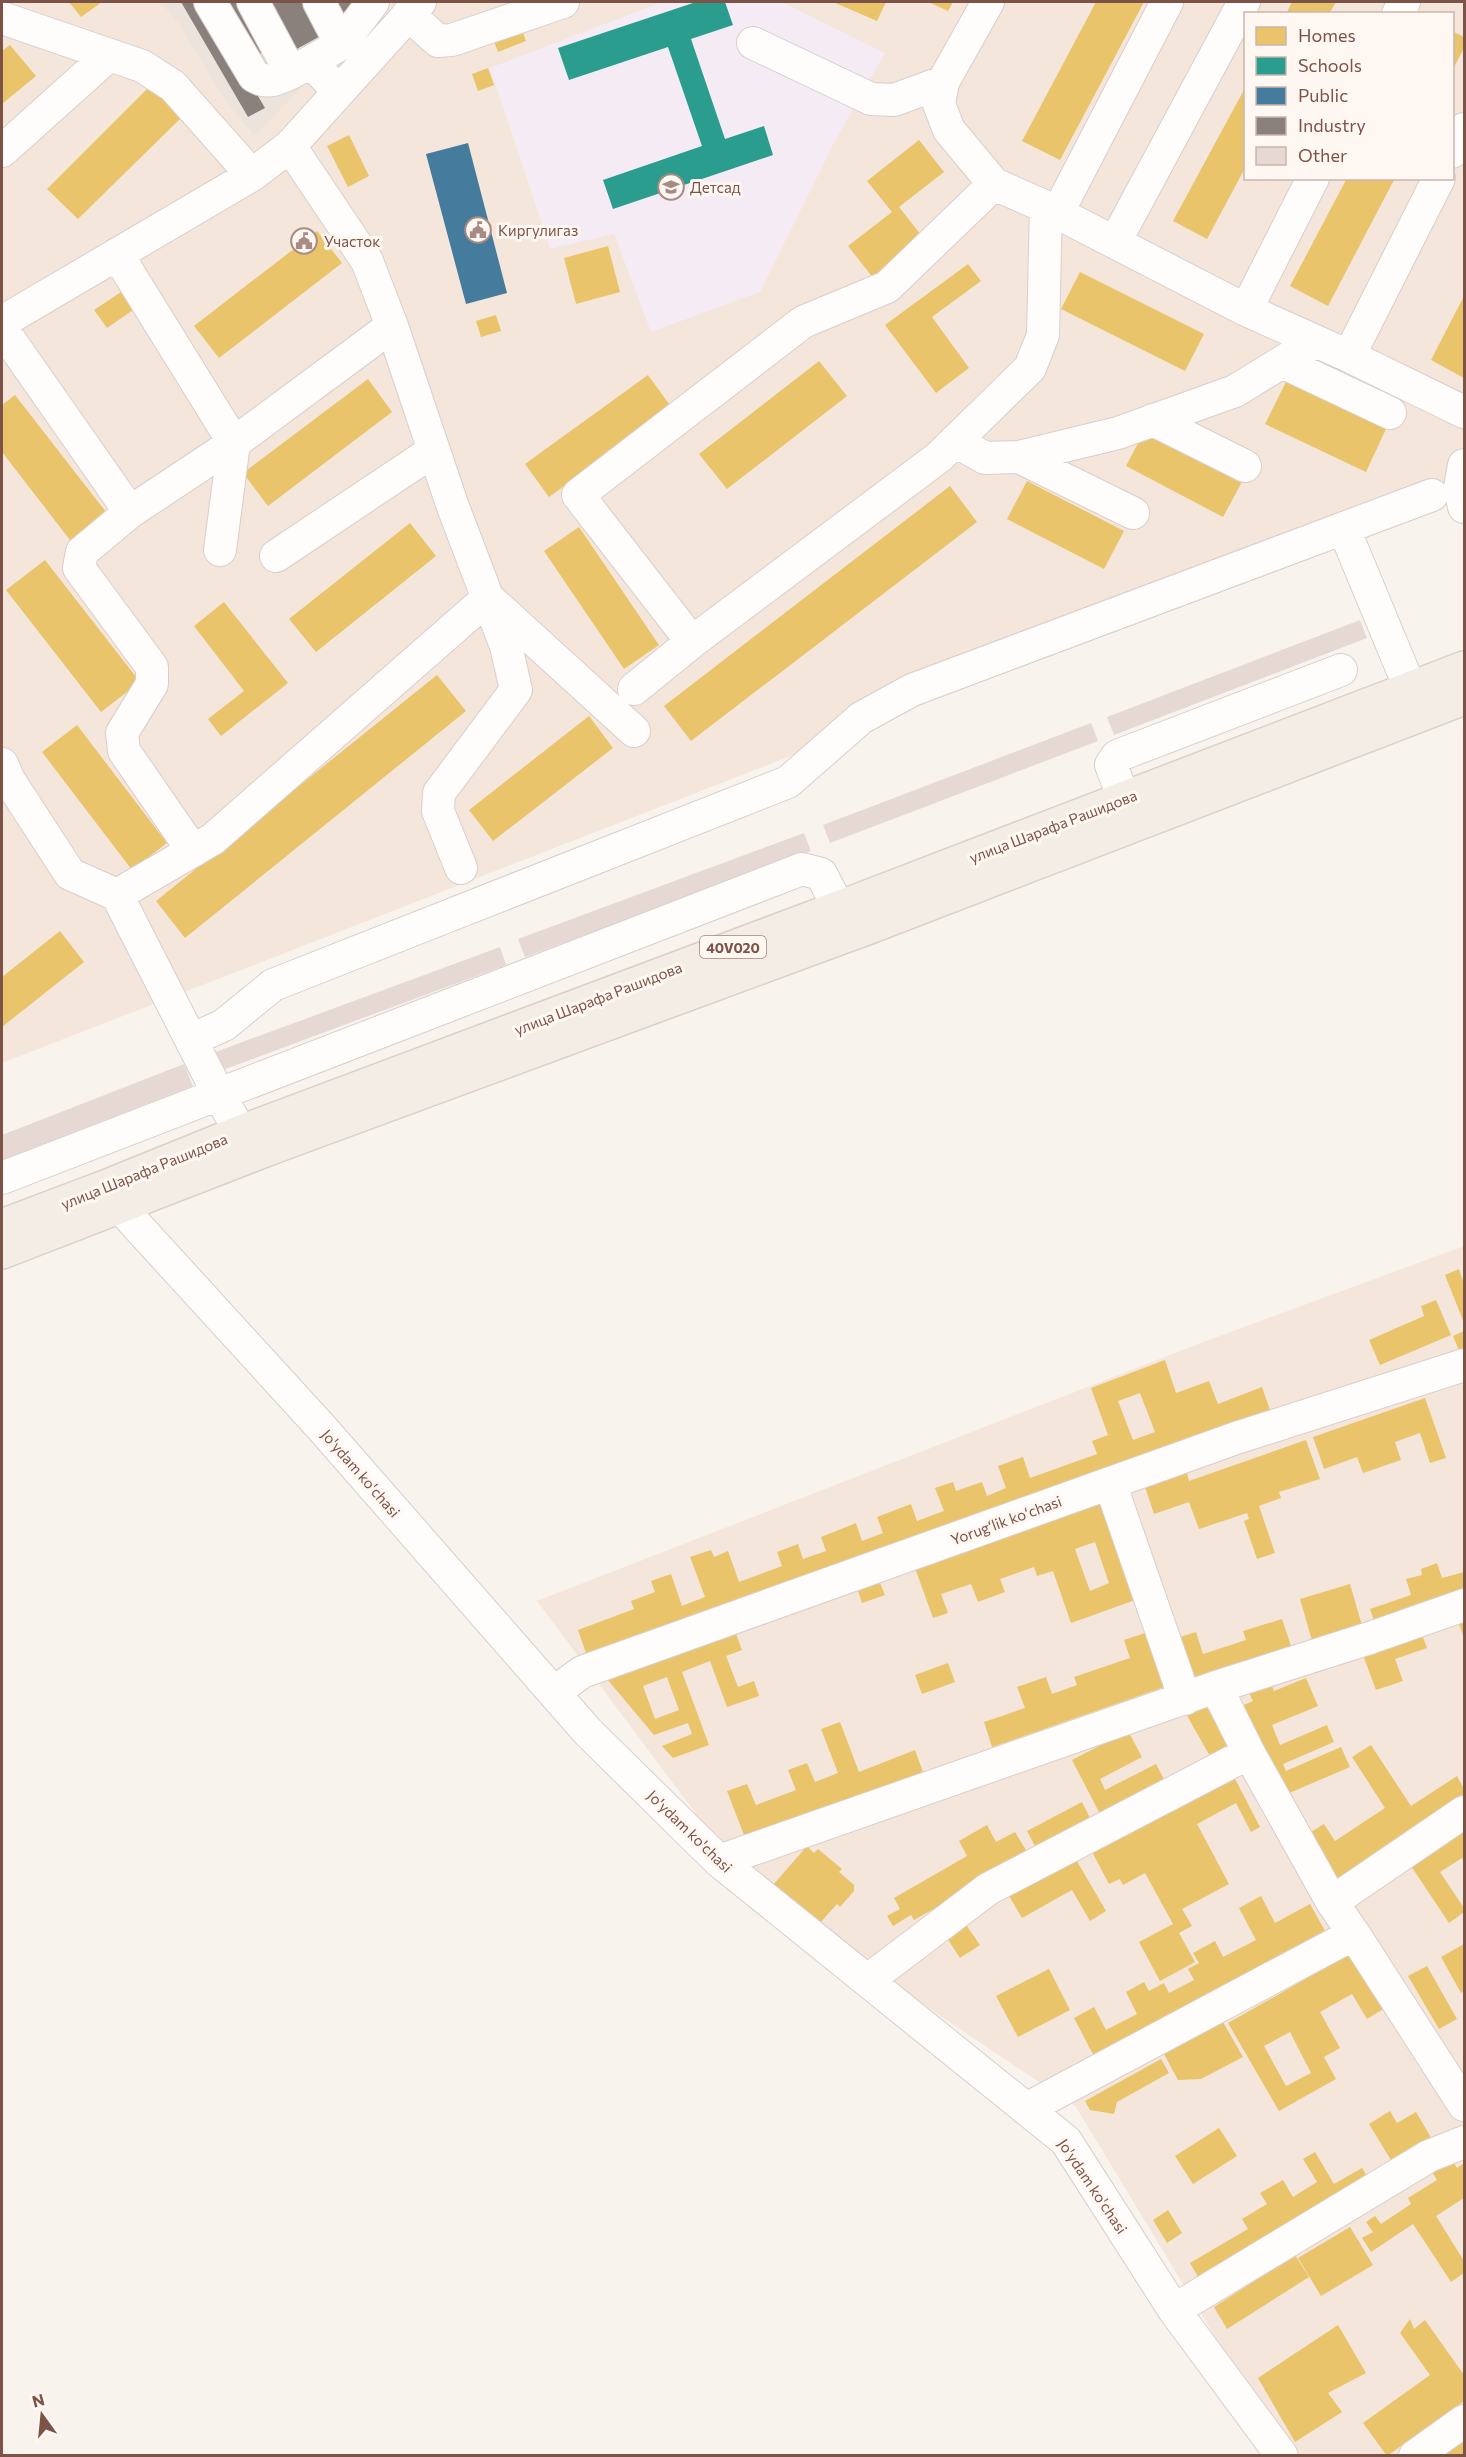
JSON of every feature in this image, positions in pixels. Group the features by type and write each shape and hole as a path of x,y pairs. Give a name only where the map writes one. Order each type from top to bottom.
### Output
{"main road":[{"name":"улица Шарафа Рашидова","path":"2,1226 57,1205 112,1197 241,1132 537,1021 858,911 1124,799 1464,668"},
{"path":"2,1252 112,1197 858,911 1464,698"}],"street":[{"path":"210,2 254,76 262,82 273,81 341,44 373,2"},
{"path":"253,2 302,67 316,68 339,91"},
{"path":"320,2 341,44"},
{"path":"2,322 252,175 290,146 414,8 438,41 452,40 563,2"},
{"path":"988,2 941,93 949,130 994,184 1052,209 1246,309 1464,412"},
{"path":"634,689 692,642 939,457 1030,368 1043,335 1052,209 1167,2"},
{"path":"1115,242 1244,2"},
{"path":"2,18 142,66 173,86 252,175"},
{"path":"753,44 871,99 894,100 941,93"},
{"path":"2,151 109,55"},
{"path":"1454,148 1464,129"},
{"path":"290,146 367,261 392,326 433,451 506,646 516,690 439,793 438,812 461,868"},
{"path":"1246,309 1312,180"},
{"path":"1349,356 1438,180"},
{"path":"692,642 578,495 803,322 887,287 994,184"},
{"path":"117,254 234,443 220,550"},
{"path":"193,851 124,751 122,733 152,684 152,668 79,568 82,552 130,512 234,443 392,326"},
{"path":"2,329 130,512"},
{"path":"955,441 985,458 1019,457 1118,433 1235,391 1315,342"},
{"path":"1282,362 1390,413"},
{"path":"1154,420 1245,466"},
{"path":"276,556 433,451"},
{"path":"1019,457 1133,513"},
{"path":"1464,465 1460,488 1464,507"},
{"path":"190,1040 224,1025 273,985 788,782 861,718 912,690 1432,495"},
{"path":"1344,529 1410,688"},
{"path":"488,598 634,731"},
{"path":"117,895 213,839 488,598"},
{"path":"1124,799 1110,765 1117,756 1341,670"},
{"path":"2,764 10,802 70,874 117,895 190,1040 241,1132"},
{"path":"2,1178 802,869 821,874 858,911"},
{"path":"519,979 537,1021"},
{"path":"43,1162 57,1205"},
{"name":"Jo'ydam ko'chasi","path":"112,1197 321,1427 588,1732 719,1861 1066,2141 1174,2310 1282,2456"},
{"name":"Yorugʻlik koʻchasi","path":"555,1692 582,1672 1236,1438 1464,1365"},
{"path":"1110,1483 1185,1699"},
{"path":"719,1861 1216,1688 1464,1605"},
{"path":"1216,1688 1249,1753 1332,1902 1464,2105"},
{"path":"868,1980 988,1889 1249,1753"},
{"path":"1332,1902 1464,1812"},
{"path":"1026,2109 1354,1934"},
{"path":"1174,2310 1429,2156 1464,2142"},
{"path":"1415,2456 1464,2421"}],"shaded area":[{"path":"2,2 1464,2 1464,494 2,1063"},
{"path":"160,2 381,2 350,38 254,136 226,101 179,24"},
{"name":"Детсад","path":"662,2 782,2 885,53 835,141 760,292 651,332 614,234 550,249 490,68"},
{"path":"1464,1246 1464,2455 1301,2455 1229,2360 1076,2107 848,1954 711,1834 537,1601 1206,1341"}],"building: Homes":[{"path":"69,2 102,2 81,17"},
{"path":"833,2 886,2 877,21"},
{"path":"928,2 953,2 948,11"},
{"path":"1096,2 1144,2 1060,160 1022,141"},
{"path":"1292,2 1336,2 1330,12 1287,12"},
{"path":"518,19 526,41 498,52 490,30"},
{"path":"1454,32 1464,37 1464,48 1454,67"},
{"path":"10,45 36,76 2,104 2,51"},
{"path":"488,68 494,85 478,91 472,74"},
{"path":"152,84 184,115 78,219 47,189"},
{"path":"1244,90 1244,170 1207,239 1173,221"},
{"path":"349,135 369,176 348,187 327,146"},
{"path":"919,140 944,172 899,207 925,240 874,279 848,246 892,212 867,181"},
{"path":"1346,180 1394,180 1328,306 1290,286"},
{"path":"317,231 342,263 219,358 194,326"},
{"path":"608,246 620,292 576,304 564,258"},
{"path":"968,264 981,281 932,317 969,368 936,393 885,325"},
{"path":"1080,272 1204,334 1185,371 1061,309"},
{"path":"121,292 133,310 107,328 94,310"},
{"path":"1464,296 1464,378 1431,360"},
{"path":"496,315 501,331 481,337 476,321"},
{"path":"819,361 847,396 727,489 699,454"},
{"path":"648,375 672,408 549,497 525,464"},
{"path":"368,379 392,412 268,506 243,473"},
{"path":"1286,382 1386,429 1366,472 1265,424"},
{"path":"15,395 106,512 70,540 2,452 2,405"},
{"path":"1145,430 1242,482 1223,517 1126,466"},
{"path":"1027,481 1124,531 1104,569 1007,519"},
{"path":"950,486 977,522 691,741 664,706"},
{"path":"410,523 436,556 316,652 289,619"},
{"path":"579,527 659,645 624,669 544,551"},
{"path":"45,560 140,682 101,712 6,590"},
{"path":"224,602 288,683 221,736 208,719 244,691 194,626"},
{"path":"437,675 466,711 185,938 156,901"},
{"path":"589,716 613,748 493,841 469,810"},
{"path":"77,725 167,843 132,870 42,752"},
{"path":"60,931 84,962 2,1027 2,977"},
{"path":"1459,1269 1464,1284 1464,1323 1445,1275"},
{"path":"1436,1300 1451,1335 1380,1365 1369,1340 1424,1316 1421,1306"},
{"path":"1464,1331 1464,1351 1460,1353 1453,1336"},
{"path":"1165,1360 1176,1393 1209,1381 1218,1404 1262,1387 1270,1410 588,1659 578,1630 634,1609 631,1601 655,1592 651,1581 671,1574 682,1606 705,1597 690,1557 711,1550 714,1557 728,1551 739,1582 782,1566 777,1552 798,1544 803,1559 826,1551 821,1537 856,1523 862,1541 883,1533 877,1517 911,1504 917,1521 944,1511 935,1488 953,1482 956,1491 982,1482 987,1496 1006,1488 998,1466 1023,1457 1030,1478 1097,1454 1092,1441 1108,1435 1091,1388","holes":["1140,1393 1155,1432 1133,1440 1118,1401"]},
{"path":"1425,1398 1446,1458 1430,1463 1420,1433 1395,1442 1401,1460 1363,1473 1357,1457 1324,1469 1313,1437"},
{"path":"1306,1440 1320,1479 1279,1492 1281,1498 1259,1506 1275,1553 1257,1559 1244,1521 1249,1519 1247,1513 1199,1529 1189,1502 1154,1514 1145,1487 1187,1473 1189,1481"},
{"path":"1103,1502 1138,1599 1071,1623 1053,1571 1037,1576 1034,1567 1000,1579 1005,1592 978,1602 971,1584 941,1594 948,1613 933,1618 915,1568","holes":["1095,1542 1109,1583 1090,1591 1075,1549"]},
{"path":"1437,1563 1442,1578 1464,1572 1464,1591 1374,1621 1370,1609 1411,1595 1406,1579 1422,1575 1421,1569"},
{"path":"880,1583 885,1595 862,1603 858,1591"},
{"path":"1350,1584 1363,1629 1313,1644 1300,1599"},
{"path":"1282,1619 1294,1655 1187,1689 1171,1640 1196,1632 1203,1654 1246,1640 1243,1631"},
{"path":"1464,1619 1464,1638 1458,1621"},
{"path":"1420,1629 1427,1648 1395,1659 1403,1681 1376,1690 1361,1650"},
{"path":"735,1631 742,1650 726,1656 738,1687 754,1681 759,1696 727,1707 710,1661 682,1672 709,1745 673,1758 662,1746 692,1734 688,1723 654,1735 607,1679","holes":["667,1677 679,1710 655,1719 643,1686"]},
{"path":"1145,1633 1164,1687 992,1747 984,1722 1025,1708 1017,1687 1046,1677 1052,1694 1077,1685 1074,1677 1130,1658 1124,1640"},
{"path":"948,1663 955,1682 922,1694 915,1675"},
{"path":"1306,1678 1318,1706 1272,1725 1280,1745 1327,1725 1334,1742 1283,1764 1286,1771 1341,1747 1350,1767 1280,1797 1241,1706 1253,1701 1249,1693 1271,1684 1274,1691"},
{"path":"1205,1704 1228,1745 1210,1756 1186,1714"},
{"path":"840,1722 859,1772 915,1750 923,1772 746,1840 727,1791 747,1784 756,1805 796,1790 788,1770 807,1763 815,1782 838,1773 821,1729"},
{"path":"1128,1731 1142,1757 1100,1779 1105,1790 1156,1764 1165,1781 1100,1814 1072,1760"},
{"path":"1371,1745 1411,1806 1457,1776 1464,1789 1464,1798 1336,1881 1306,1835 1324,1824 1335,1841 1385,1808 1352,1757"},
{"path":"1232,1773 1260,1827 1251,1832 1236,1803 1197,1824 1229,1884 1182,1909 1192,1926 1179,1933 1195,1962 1160,1981 1139,1942 1173,1924 1145,1873 1123,1885 1120,1879 1109,1884 1090,1848"},
{"path":"1082,1802 1092,1822 1037,1850 1027,1831"},
{"path":"987,1825 996,1842 1015,1832 1029,1855 914,1920 911,1915 893,1926 887,1916 900,1909 894,1898 967,1856 959,1841"},
{"path":"1451,1829 1456,1837 1464,1831 1464,1861 1462,1858 1440,1872 1464,1908 1464,1912 1449,1923 1411,1866"},
{"path":"807,1846 814,1853 818,1849 842,1869 839,1872 854,1885 854,1891 840,1907 837,1904 819,1924 773,1885"},
{"path":"1074,1856 1106,1911 1090,1921 1072,1890 1022,1918 1008,1894"},
{"path":"1261,1896 1275,1923 1310,1904 1329,1938 1097,2062 1074,2018 1094,2007 1106,2030 1137,2014 1126,1992 1144,1982 1149,1991 1164,1983 1169,1993 1194,1980 1188,1969 1199,1963 1193,1953 1215,1941 1223,1957 1256,1940 1239,1908"},
{"path":"964,1922 980,1945 960,1958 945,1935"},
{"path":"1464,1944 1464,1991 1461,1993 1441,1957"},
{"path":"1353,1952 1385,2008 1367,2019 1352,1994 1320,2012 1340,2048 1324,2057 1336,2079 1279,2111 1228,2023","holes":["1290,2032 1311,2073 1286,2086 1264,2046"]},
{"path":"1427,1966 1457,2019 1439,2029 1408,1976"},
{"path":"1049,1969 1070,2010 1018,2037 996,1996"},
{"path":"1223,2022 1243,2057 1201,2079 1178,2080 1164,2054"},
{"path":"1161,2059 1169,2073 1117,2102 1114,2114 1090,2110 1085,2101"},
{"path":"1390,2111 1397,2123 1416,2112 1436,2146 1397,2170 1369,2124"},
{"path":"1219,2128 1237,2156 1193,2184 1175,2156"},
{"path":"1315,2152 1334,2184 1362,2168 1369,2179 1200,2280 1190,2263 1248,2229 1242,2219 1267,2204 1260,2193 1283,2180 1293,2197 1317,2182 1303,2159"},
{"path":"1452,2160 1457,2168 1464,2163 1464,2198 1436,2216 1464,2261 1464,2273 1451,2282 1413,2224 1371,2252 1362,2238 1373,2232 1366,2222 1375,2216 1381,2224 1411,2204 1408,2198 1437,2180 1432,2172"},
{"path":"1168,2210 1182,2233 1167,2243 1153,2220"},
{"path":"1350,2227 1373,2265 1321,2296 1298,2258"},
{"path":"1295,2255 1309,2277 1227,2329 1214,2307"},
{"path":"1410,2319 1414,2329 1425,2320 1464,2375 1464,2401 1387,2456 1363,2423 1430,2375 1400,2333"},
{"path":"1338,2325 1366,2373 1328,2393 1342,2412 1295,2442 1258,2378"},
{"path":"1464,2437 1464,2456 1442,2456"}],"building: Schools":[{"path":"696,2 725,2 733,25 691,39 725,139 764,126 773,155 613,209 603,180 702,146 668,47 569,80 558,48"}],"building: Public":[{"path":"468,143 507,293 466,304 426,154"}],"building: Industry":[{"path":"181,2 203,2 265,108 248,117"},
{"path":"220,2 243,2 270,48 252,58"},
{"path":"267,2 309,2 326,33 293,51"},
{"path":"336,2 357,2 344,18"}],"building: Other":[{"path":"1360,620 1367,638 1114,735 1107,717"},
{"path":"1091,723 1098,741 830,843 823,825"},
{"path":"804,833 811,851 525,957 518,939"},
{"path":"500,947 506,965 220,1071 213,1053"},
{"path":"184,1064 193,1086 2,1160 2,1135"}],"place":[{"name":"Детсад","path":"671,187"},
{"name":"Киргулигаз","path":"478,230"},
{"name":"Участок","path":"304,241"}]}
